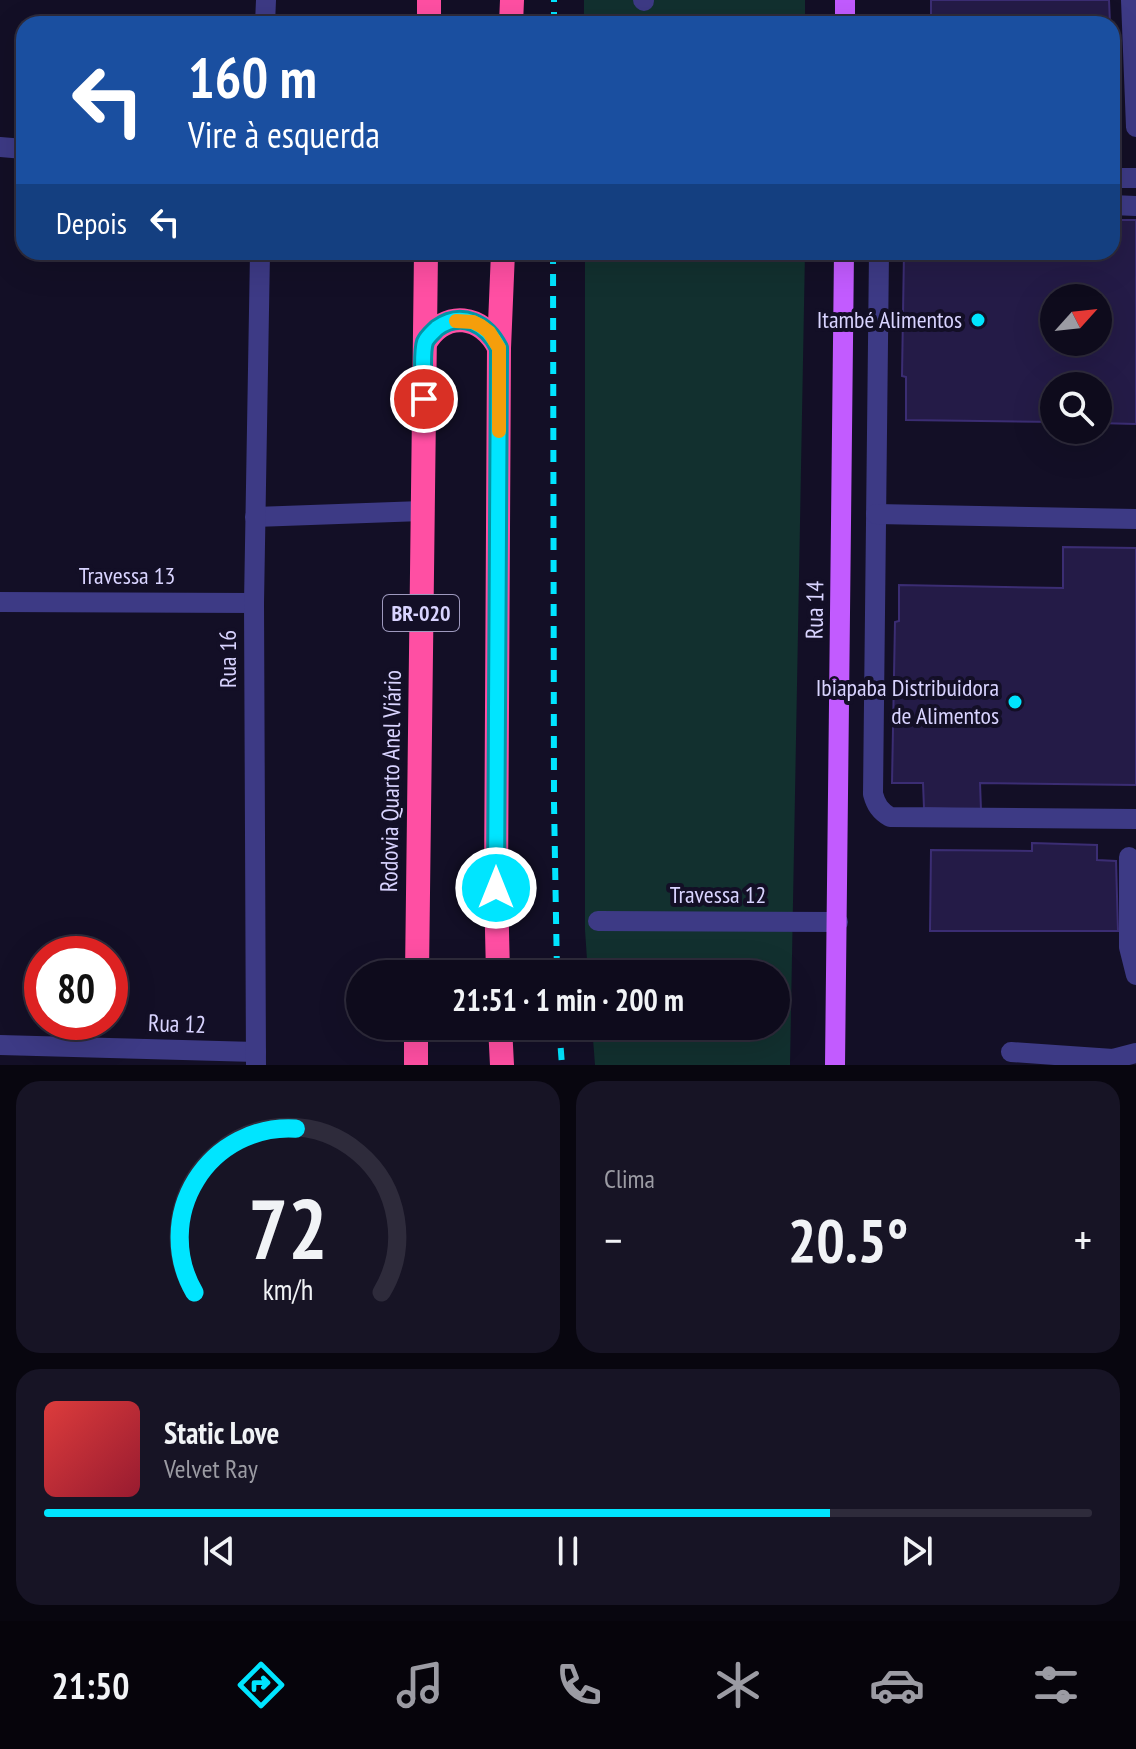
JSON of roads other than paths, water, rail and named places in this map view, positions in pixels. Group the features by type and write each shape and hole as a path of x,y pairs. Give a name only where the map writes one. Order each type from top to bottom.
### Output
{"highway":[{"name":"Rodovia Quarto Anel Viário","path":"417,960 426,260"},
{"path":"498,960 499,348 503,260"},
{"path":"425,343 445,324 464,320 489,332 499,348"},
{"path":"416,1040 416,1065"},
{"path":"501,1040 502,1065"}],"main road":[{"name":"Rua 14","path":"835,1065 844,260"}],"street":[{"path":"1131,0 1136,127"},
{"name":"Rua 16","path":"256,1058 254,603 260,260"},
{"path":"879,260 873,794 880,811 890,817 1136,819"},
{"path":"255,517 422,511"},
{"path":"876,514 1136,519"},
{"name":"Travessa 13","path":"0,602 254,603"},
{"path":"1129,857 1129,947 1136,975"},
{"name":"Travessa 12","path":"598,921 838,922"},
{"name":"Rua 12","path":"0,1045 256,1058"},
{"path":"1011,1052 1113,1059 1136,1053"}],"railway":[{"path":"554,0 554,16"},
{"path":"553,260 557,960"},
{"path":"560,1040 562,1065"}],"place":[{"name":"Itambé Alimentos","path":"978,320"},
{"name":"Ibiapaba Distribuidora de Alimentos","path":"1015,702"}]}
